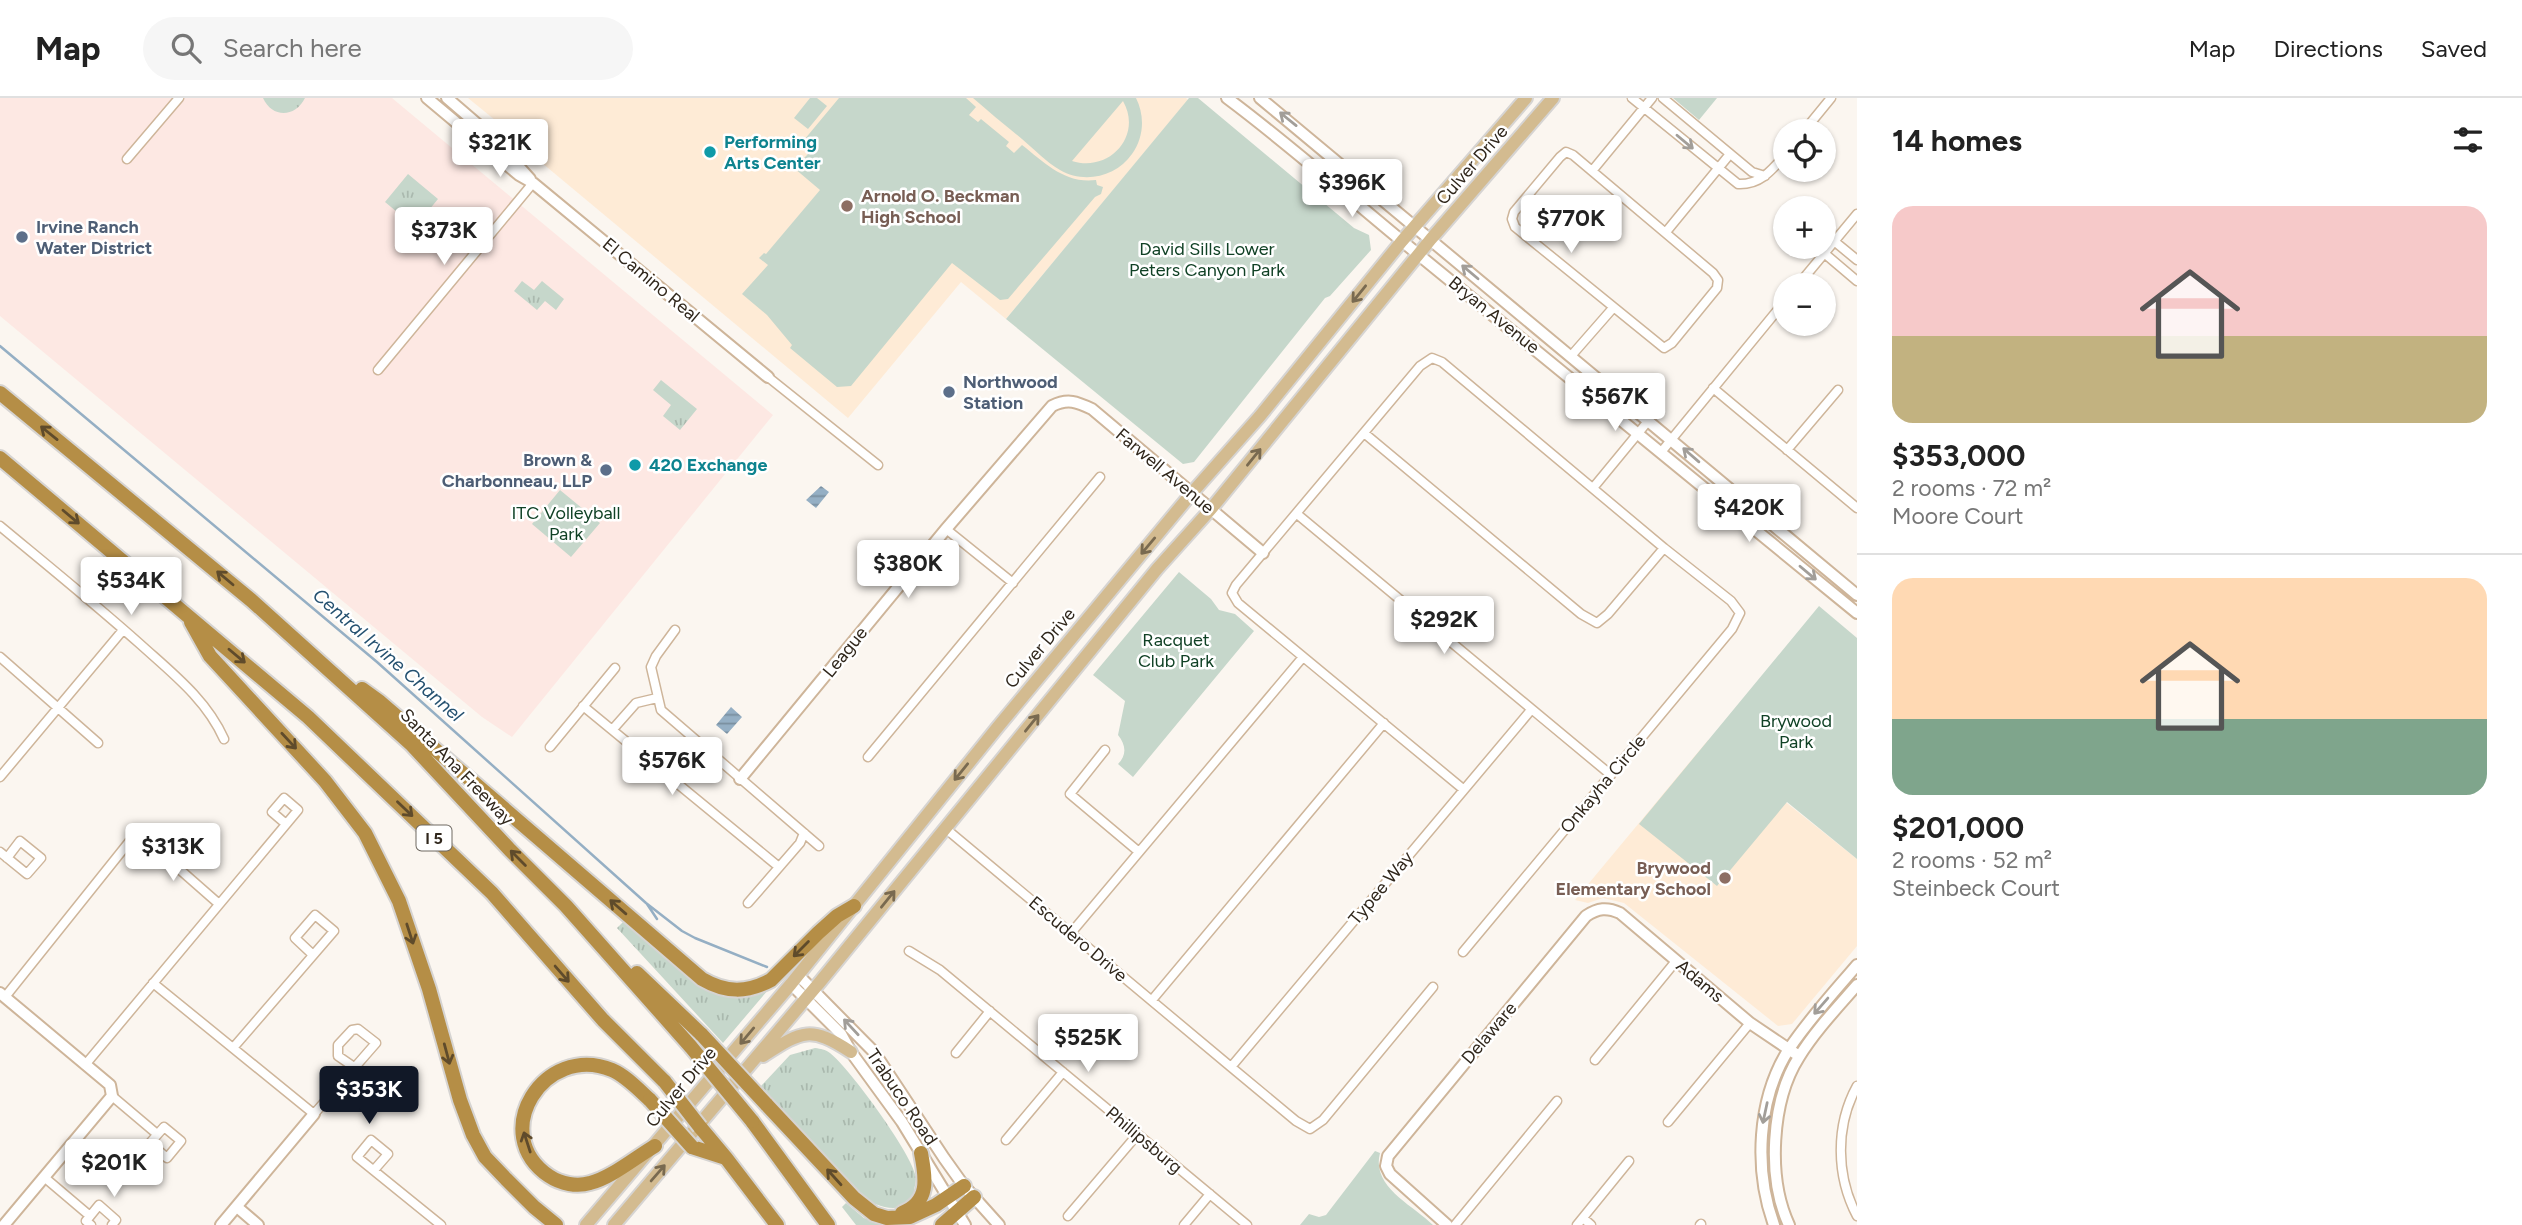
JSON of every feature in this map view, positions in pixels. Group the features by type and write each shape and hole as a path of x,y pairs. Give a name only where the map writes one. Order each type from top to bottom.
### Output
{"highway":[{"name":"Santa Ana Freeway","path":"0,393 251,600 411,744 566,906 691,1047 752,1121 828,1225"},
{"name":"I 5","path":"0,458 309,717 492,893 603,1020 665,1082 777,1225"},
{"path":"185,612 210,656 326,780 365,833 400,901 473,1135 492,1164 534,1208 556,1225"},
{"path":"313,655 380,702 712,985 731,991 760,986 771,980 837,916 854,906"},
{"path":"566,906 702,1035 854,1198 874,1214 887,1218 910,1217 948,1198 969,1192"},
{"path":"655,1146 598,1181 574,1185 556,1180 543,1171 526,1146 522,1127 526,1106 532,1094 552,1075 570,1067 586,1065 614,1071 650,1100 692,1147 722,1155"},
{"path":"887,1218 912,1209 919,1201 925,1183 921,1153"},
{"path":"942,1225 961,1219 969,1192"}],"main road":[{"name":"Culver Drive","path":"586,1225 794,979 996,728 1191,494 1260,416 1402,241 1526,98"},
{"name":"Culver Drive","path":"614,1225 754,1062 1431,239 1553,98"},
{"path":"754,1062 792,1038 813,1033 829,1038 851,1052"}],"street":[{"path":"127,159 179,98"},
{"name":"El Camino Real","path":"427,98 768,377"},
{"name":"El Camino Real","path":"447,98 490,135 533,183"},
{"name":"Bryan Avenue","path":"1227,98 1285,142 1402,241 1662,450 1857,613"},
{"name":"Bryan Avenue","path":"1260,98 1857,595"},
{"path":"1632,98 1738,184 1755,182 1773,168"},
{"path":"1592,171 1652,98"},
{"path":"1663,98 1752,172 1765,176"},
{"path":"1814,119 1832,98"},
{"path":"1566,152 1592,171 1666,232 1718,280 1717,288 1672,343 1664,348 1515,227 1512,219 1514,212 1566,152"},
{"path":"1666,232 1730,154"},
{"path":"378,370 533,183"},
{"path":"1836,239 1857,214"},
{"path":"1836,243 1857,260"},
{"path":"1808,273 1819,259"},
{"path":"1831,259 1857,281"},
{"path":"1571,356 1612,307"},
{"path":"1662,450 1773,316"},
{"path":"1364,433 1581,614 1597,623 1608,614 1664,548 1442,362 1432,358 1420,366 1236,585 1232,593 1238,603 1463,789"},
{"path":"768,377 878,466"},
{"path":"1713,388 1857,508"},
{"path":"1787,450 1838,390"},
{"name":"Farwell Avenue","path":"1062,401 1076,401 1092,410 1263,553"},
{"name":"League","path":"740,779 946,529 1052,406 1062,401"},
{"path":"1593,488 1649,420"},
{"path":"868,757 1100,477"},
{"path":"1297,514 1611,775"},
{"path":"0,526 123,629 205,705 224,739"},
{"path":"946,529 1013,583"},
{"name":"Onkayha Circle","path":"1463,953 1732,629 1740,613 1731,601 1664,548"},
{"path":"0,777 123,629"},
{"path":"675,630 650,667 661,710 819,846"},
{"path":"0,657 98,743"},
{"path":"1072,933 1303,657"},
{"path":"550,747 615,668"},
{"path":"613,730 636,703 657,698"},
{"path":"583,706 779,867"},
{"name":"Typee Way","path":"1231,1067 1531,710"},
{"path":"1152,1000 1384,723"},
{"path":"1105,750 1070,794 1139,852"},
{"path":"85,1065 286,824"},
{"name":"Escudero Drive","path":"945,828 1296,1121 1310,1129 1323,1120 1433,987"},
{"path":"748,903 800,843 804,833"},
{"path":"157,1134 111,1096 110,1086 2,995 129,842 137,838 145,839 219,904"},
{"name":"Adams","path":"1602,908 1612,909 1620,914 1750,1023 1799,1056"},
{"name":"Delaware","path":"1447,1225 1390,1174 1386,1166 1388,1156 1586,916 1602,908"},
{"path":"233,1048 334,931 315,915 295,938 312,954"},
{"name":"Phillipsburg","path":"909,951 940,970 1247,1225"},
{"path":"1595,1060 1676,961"},
{"path":"1774,1225 1764,1187 1761,1161 1762,1127 1769,1096 1789,1049 1814,1014 1857,965"},
{"name":"Trabuco Road","path":"794,979 847,1022 885,1067 969,1192 999,1225"},
{"path":"153,983 314,1114"},
{"path":"1789,1225 1780,1197 1775,1142 1785,1087 1799,1056 1857,985"},
{"name":"Trabuco Road","path":"810,994 880,1089 961,1219"},
{"path":"956,1053 989,1011"},
{"path":"1668,1122 1750,1023"},
{"path":"221,1225 376,1043 358,1029 352,1030 338,1045 338,1056 354,1067"},
{"path":"1006,1140 1063,1072"},
{"path":"1857,1086 1848,1104 1841,1147 1844,1186 1857,1216"},
{"path":"4,1225 111,1096"},
{"path":"1455,1225 1557,1101"},
{"path":"1068,1216 1137,1135"},
{"path":"1591,1225 1580,1222 1629,1161"},
{"path":"374,1170 441,1225"},
{"path":"44,1177 90,1220 99,1205 116,1220 112,1225"},
{"path":"1184,1225 1210,1194"},
{"path":"237,1207 258,1225"}],"shaded area":[{"path":"0,98 392,98 773,415 512,737 482,717 0,316"},
{"name":"Arnold O. Beckman High School","path":"468,98 1188,100 1006,319 961,282 848,418 518,143 512,134"},
{"name":"Brywood Elementary School","path":"1708,740 1857,859 1857,946 1792,1024 1778,1026 1624,903 1603,898 1588,903 1575,900"}],"green space":[{"path":"263,98 305,98 301,105 284,113 272,109"},
{"path":"810,98 817,98 827,106 808,129 794,118"},
{"path":"839,98 966,98 976,107 969,115 978,122 981,119 1009,142 1006,146 1014,153 1022,145 1056,171 1075,179 1096,180 1097,185 1103,187 1101,194 1095,197 1008,299 1000,300 952,263 851,386 837,387 790,348 792,345 767,315 742,294 768,265 759,258 766,254 820,190 794,168 808,154 805,151 809,145 804,140"},
{"path":"973,98 1136,98 1142,119 1141,134 1132,154 1117,168 1099,176 1079,177 1050,163","holes":["1123,101 1129,127 1125,139 1110,157 1098,162 1072,161"]},
{"name":"David Sills Lower Peters Canyon Park","path":"1189,98 1198,98 1354,228 1369,235 1371,250 1330,296 1325,298 1194,462 1183,464 1006,319"},
{"path":"1673,98 1717,98 1699,120"},
{"path":"408,174 438,199 415,227 385,202"},
{"path":"522,281 534,290 542,281 564,299 556,310 545,301 537,310 514,291"},
{"path":"661,380 697,409 680,430 663,416 671,405 653,390"},
{"name":"ITC Volleyball Park","path":"560,490 600,523 571,557 532,524"},
{"name":"Racquet Club Park","path":"1179,572 1211,599 1219,610 1235,614 1254,631 1133,777 1118,764 1124,754 1123,742 1118,735 1125,701 1093,675"},
{"name":"Brywood Park","path":"1819,606 1857,638 1857,859 1787,802 1717,886 1639,824"},
{"path":"626,919 694,979 768,990 723,1043 617,928"},
{"path":"815,1048 828,1052 851,1075 902,1147 915,1174 914,1190 917,1191 906,1205 898,1208 883,1207 860,1195 761,1086 790,1055"},
{"path":"1375,1151 1380,1153 1379,1165 1388,1185 1433,1225 1300,1225 1309,1214 1319,1217 1326,1215"},
{"path":"846,1203 864,1218 883,1225 856,1225 842,1207"}],"water":[{"path":"821,486 829,492 816,508 806,500"},
{"path":"731,707 742,717 727,734 716,725"}],"waterway":[{"name":"Central Irvine Channel","path":"0,346 377,662 646,903 695,938 767,967"},
{"name":"Central Irvine Channel","path":"647,904 657,919"}],"place":[{"name":"Performing Arts Center","path":"710,152"},
{"name":"Arnold O. Beckman High School","path":"847,206"},
{"name":"Irvine Ranch Water District","path":"22,237"},
{"name":"Northwood Station","path":"949,392"},
{"name":"420 Exchange","path":"635,465"},
{"name":"Brown & Charbonneau, LLP","path":"606,470"},
{"name":"Brywood Elementary School","path":"1725,878"}]}
